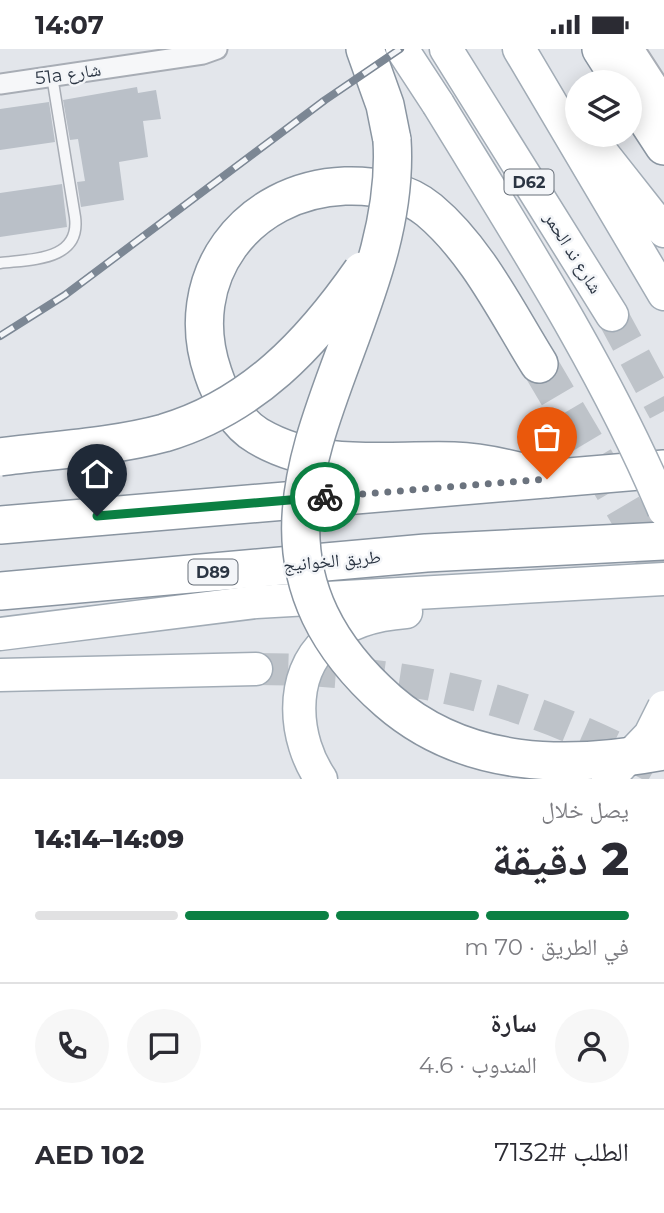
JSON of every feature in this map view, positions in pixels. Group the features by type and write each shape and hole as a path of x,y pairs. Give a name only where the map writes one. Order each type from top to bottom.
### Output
{"highway":[{"path":"365,49 386,105 392,140 392,193 362,306 313,437 303,485 300,510 303,560 313,596 328,630 358,671 384,698 414,721 458,744 507,757 558,762 664,751"},
{"path":"642,112 664,146"},
{"path":"539,364 452,232 427,209 386,190 364,185 330,186 296,195 265,210 240,232 219,259 206,291 203,323 210,364 217,384 233,411 255,434 282,449 342,463 457,461 498,466 547,479"},
{"path":"0,457 162,433 199,420 234,403 267,380 323,325 380,244"},
{"path":"0,524 664,469"},
{"name":"طريق الخوانيج","path":"0,591 426,553 664,541"}],"main road":[{"path":"402,49 520,239 606,390 664,510"},
{"name":"شارع ند الحمر","path":"446,49 612,315"},
{"path":"524,56 565,106"},
{"path":"524,56 664,294"},
{"path":"598,147 664,231"},
{"path":"0,634 256,602 489,591 664,579"},
{"path":"321,779 304,750 299,727 299,703 313,658 327,640 367,618 462,607 489,591"},
{"path":"0,675 256,669"},
{"path":"608,779 650,735 664,707"}],"street":[{"name":"51a شارع","path":"0,84 203,54 217,49"},
{"path":"623,56 664,103"}],"lane":[{"path":"0,263 57,255 74,235 75,217 52,76"}],"building":[{"path":"137,87 138,93 156,90 161,119 143,121 148,157 119,162 124,200 81,207 77,182 85,181 78,139 70,140 63,100"},
{"path":"49,102 55,142 0,150 0,109"},
{"path":"62,184 67,227 0,237 0,193"}],"tunnel":[{"path":"612,315 664,411"},
{"path":"539,364 664,576"},
{"path":"256,669 364,675 467,693 566,725 664,773"}],"railway":[{"path":"0,336 65,295 325,100 400,49"}],"way so far":[{"path":"325,497 547,479"}],"route":[{"path":"97,516 325,497"}]}
